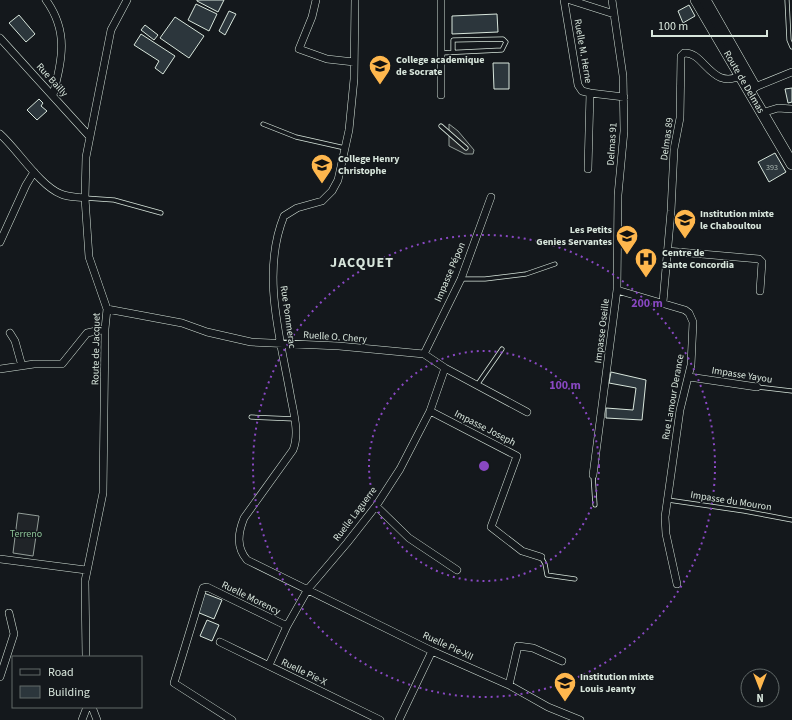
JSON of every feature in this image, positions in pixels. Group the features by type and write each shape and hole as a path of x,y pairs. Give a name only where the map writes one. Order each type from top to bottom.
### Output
{"main road":[{"name":"Route de Delmas","path":"696,0 765,111 792,151"},
{"name":"Route de Delmas","path":"705,0 743,74 755,87 765,111 792,164"}],"street":[{"path":"46,0 54,10 60,26 62,47 53,95"},
{"name":"Route de Jacquet","path":"86,656 86,570 103,493 105,329 107,309 89,257 85,198 86,157 111,30 127,0"},
{"path":"316,0 312,17 299,49 327,59 354,62"},
{"name":"Rue Pommerac","path":"308,589 247,560 241,553 239,546 239,529 244,518 294,450 296,442 295,419 272,291 276,242 284,216 290,211 322,201 332,191 338,180 345,148 352,97 355,0"},
{"path":"441,0 441,94"},
{"name":"Ruelle M. Herne","path":"564,0 578,87 582,91 590,93 588,169"},
{"path":"570,0 614,14"},
{"name":"Delmas 91","path":"612,0 621,51 624,97 624,131 618,195 617,290"},
{"name":"Rue Bailly","path":"0,38 89,136"},
{"name":"Delmas 89","path":"663,302 674,149 681,108 681,56 684,53 692,54 721,78 743,74"},
{"path":"755,87 792,72"},
{"path":"590,93 624,97"},
{"path":"765,111 778,108 792,109"},
{"path":"0,134 14,147 47,186 61,194 85,198"},
{"path":"0,242 26,184 34,172"},
{"name":"Impasse Pépon","path":"424,354 461,279 491,197"},
{"path":"667,251 759,259 762,262 760,291"},
{"name":"Rue Lamour Derance","path":"617,290 663,302 685,310 692,317 693,322 689,377 680,410 667,500 666,534 677,584"},
{"name":"Impasse Oseille","path":"592,475 617,290"},
{"name":"Ruelle O. Chery","path":"107,309 182,323 206,332 251,342 339,346 424,354 445,368 527,412"},
{"path":"0,369 22,366 62,364 87,333 105,329"},
{"path":"10,333 15,341 22,366"},
{"name":"Ruelle Laguerre","path":"269,665 287,626 308,589 376,506 400,469 430,411 445,368"},
{"name":"Impasse Yayou","path":"689,377 757,387"},
{"name":"Impasse Joseph","path":"430,411 517,456 491,527 522,551 541,557"},
{"path":"376,506 409,538 456,570"},
{"path":"0,559 86,570"},
{"name":"Ruelle Morency","path":"232,720 176,686 174,679 203,588 206,587 287,626"},
{"name":"Ruelle Pie-XII","path":"308,589 432,651 509,685 548,707 580,720"},
{"path":"0,677 14,634 10,614"},
{"name":"Ruelle Pie-X","path":"220,642 380,720"},
{"path":"509,685 518,646 533,648 562,661"},
{"path":"399,720 432,651"},
{"path":"82,720 87,708"},
{"path":"92,708 97,720"}],"lane":[{"path":"787,0 789,40 792,47"},
{"path":"441,53 502,50 506,42 503,39 453,40 454,52"},
{"path":"263,124 296,137 345,148"},
{"path":"441,126 466,148"},
{"path":"85,198 114,200 161,213"},
{"path":"461,279 485,280 526,274 555,264"},
{"path":"477,385 502,349"},
{"name":"Impasse Yayou","path":"757,387 792,391"},
{"path":"251,417 295,419"},
{"path":"592,475 595,505"},
{"name":"Impasse du Mouron","path":"667,500 744,511 792,520"},
{"name":"Impasse Joseph","path":"541,557 548,575 575,579"}],"green space":[{"name":"Terreno","path":"18,513 39,516 33,556 13,553"}],"shaded area":[{"path":"449,124 458,131 474,150 473,154 465,154 449,146"}],"building":[{"path":"197,0 224,0 218,12"},
{"path":"196,4 217,14 209,31 188,20"},
{"path":"689,5 695,16 683,23 678,11"},
{"path":"229,11 236,14 225,35 219,31"},
{"path":"497,14 498,32 452,34 452,16"},
{"path":"19,15 35,34 26,42 9,23"},
{"path":"175,17 204,36 189,58 160,38"},
{"path":"145,25 158,35 154,40 141,30"},
{"path":"141,34 175,56 163,74 155,68 159,61 134,45"},
{"path":"493,63 509,63 509,89 494,89"},
{"path":"792,88 792,102 788,103 785,89"},
{"path":"39,99 43,103 41,106 47,111 37,120 27,110"},
{"path":"775,153 786,172 769,182 758,162"},
{"path":"611,372 646,380 642,420 606,418 606,408 633,410 636,388 609,383"},
{"path":"204,593 222,600 214,619 197,612"},
{"path":"207,620 219,625 212,641 200,636"}],"place":[{"name":"College academique de Socrate","path":"380,86"},
{"name":"College Henry Christophe","path":"322,184"},
{"name":"Institution mixte le Chaboultou","path":"685,240"},
{"name":"Les Petits Genies Servantes","path":"627,256"},
{"name":"Centre de Sante Concordia","path":"646,278"},
{"name":"Institution mixte Louis Jeanty","path":"565,702"}],"district":[{"name":"JACQUET","path":"362,263"}]}
